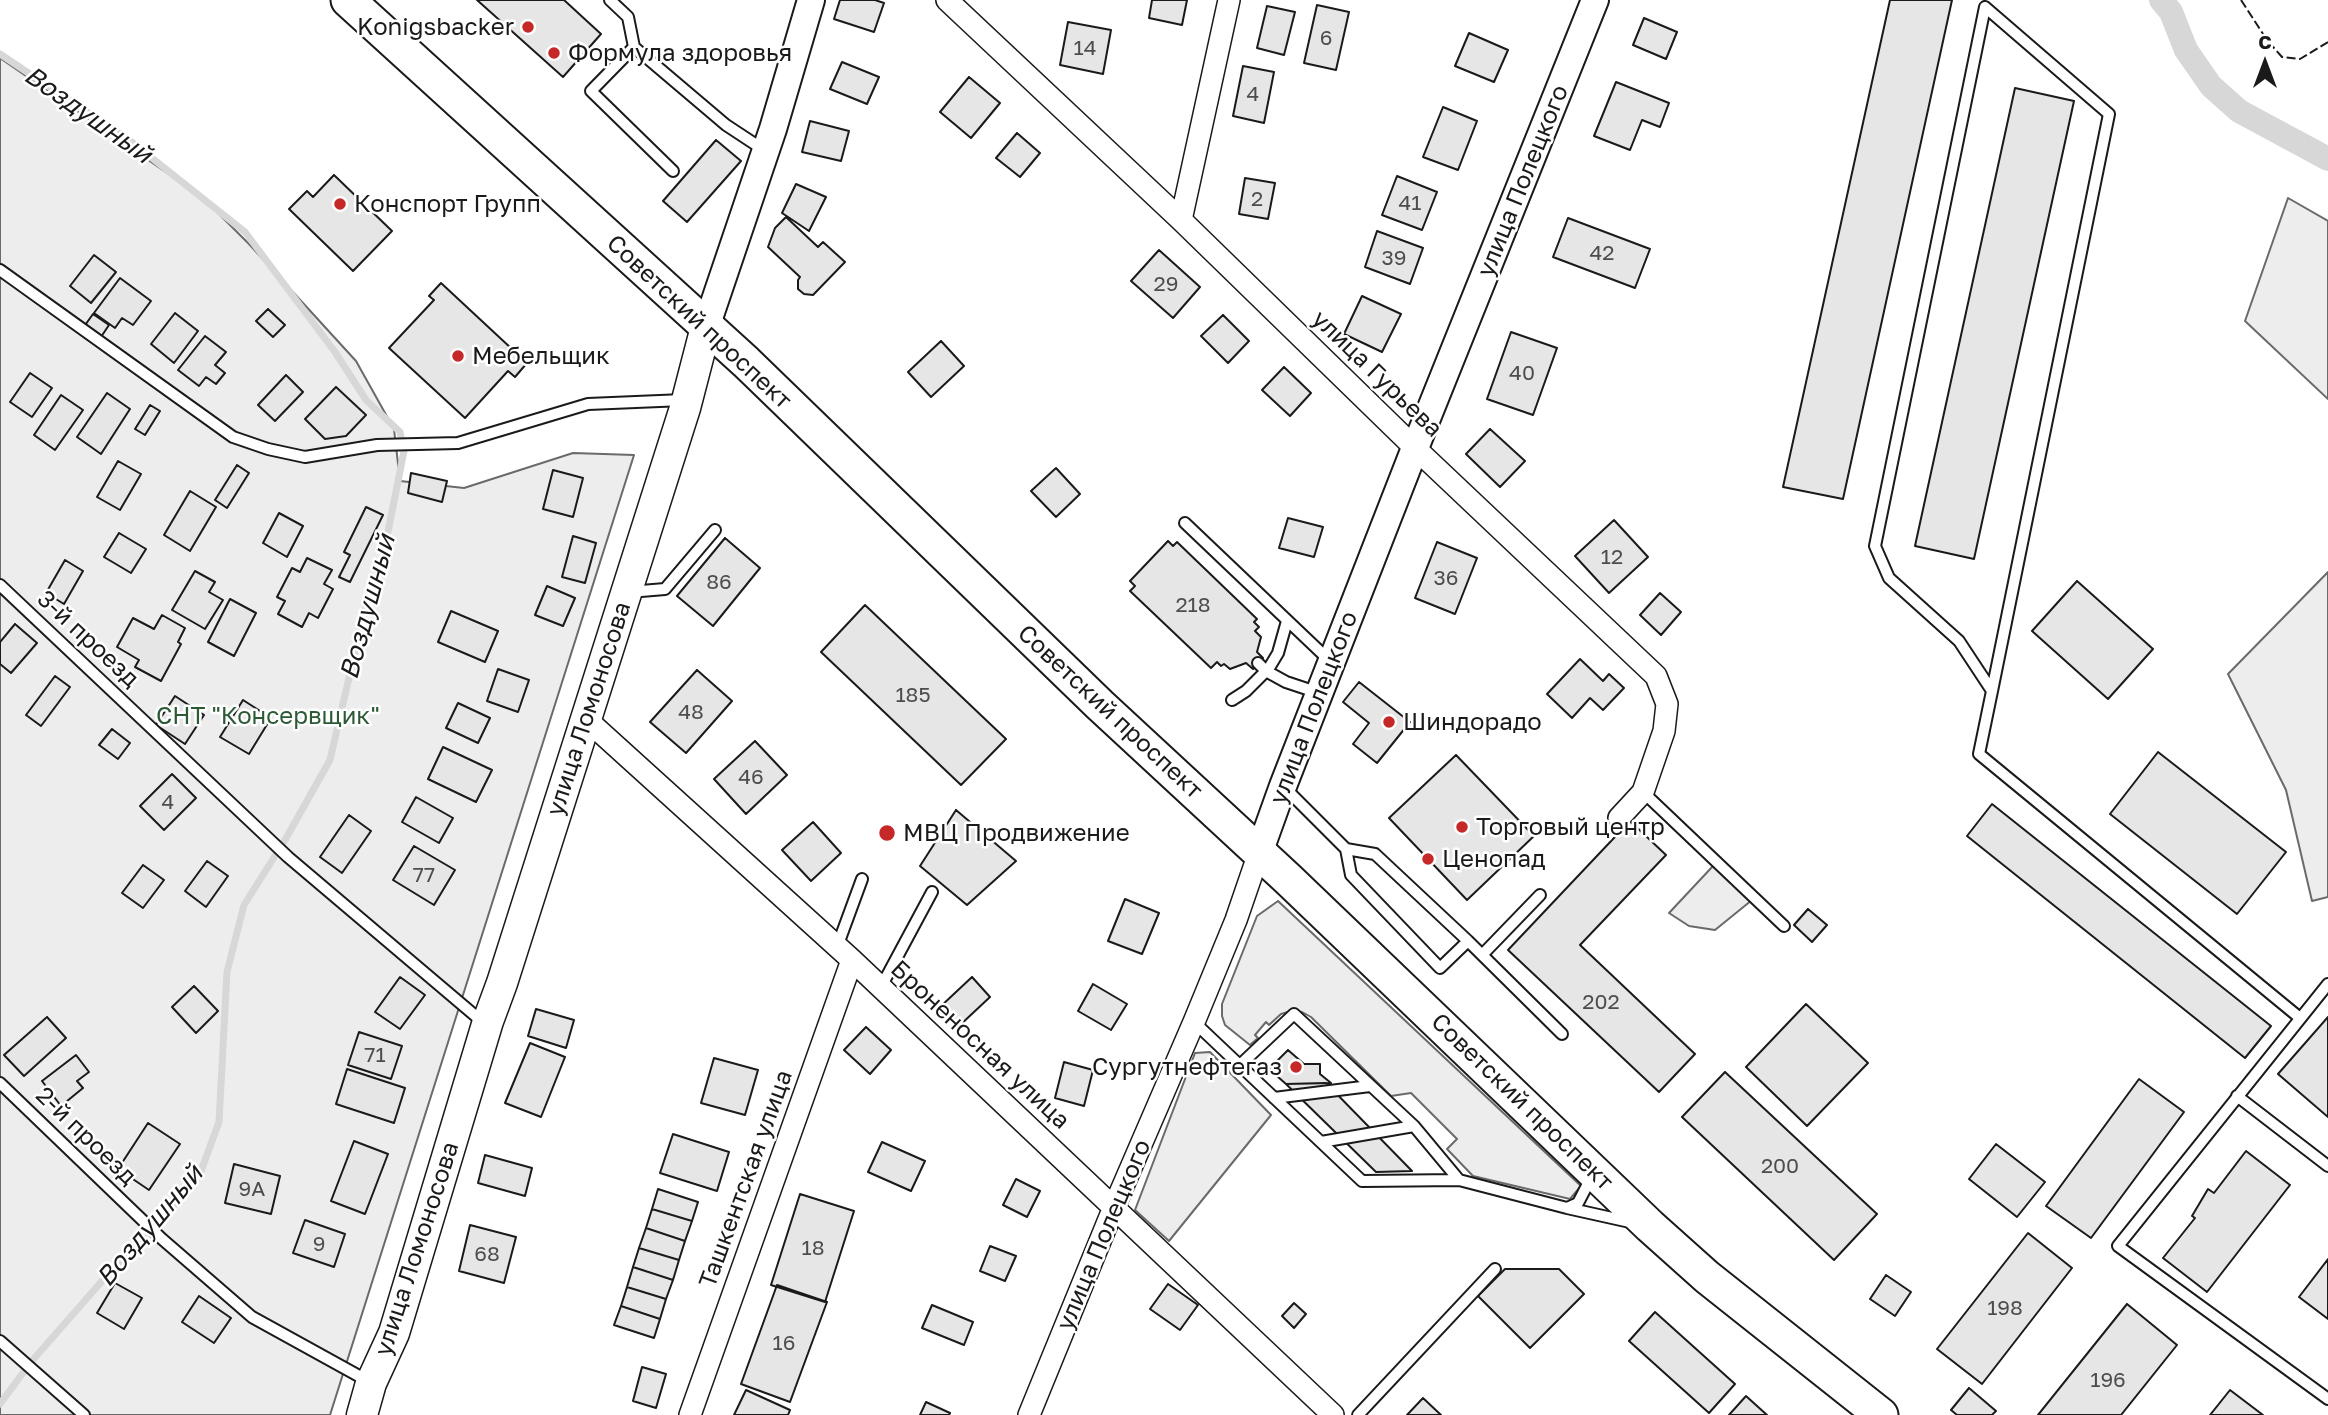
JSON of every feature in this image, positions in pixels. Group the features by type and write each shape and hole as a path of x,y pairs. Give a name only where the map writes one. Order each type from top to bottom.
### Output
{"main road":[{"name":"Советский проспект","path":"348,0 870,480 1100,705 1650,1226 1707,1277 1881,1415"},
{"name":"улица Ломоносова","path":"362,1415 371,1383 394,1333 487,1026 687,400 706,327"}],"street":[{"name":"улица Ломоносова","path":"706,327 766,151 811,0"},
{"name":"улица Гурьева","path":"947,0 1181,220 1415,448 1656,676 1667,704 1664,731 1643,792 1619,818"},
{"path":"1181,220 1229,0"},
{"name":"улица Полецкого","path":"1029,1415 1236,920 1319,693 1595,0"},
{"name":"Броненосная улица","path":"586,719 845,954 1333,1415"},
{"name":"Ташкентская улица","path":"690,1415 845,954"}],"lane":[{"path":"610,0 628,17 634,47 726,125 766,151"},
{"path":"1992,691 1959,641 1889,578 1875,547 1985,7 2109,114 1992,691 1979,754 2300,1018"},
{"path":"634,47 591,91 673,171"},
{"path":"0,270 233,437 268,449 305,457 377,445 458,443 588,404 687,400"},
{"path":"1185,523 1331,663"},
{"path":"626,592 665,589 715,530"},
{"name":"3-й проезд","path":"0,585 288,857 487,1026"},
{"path":"1232,700 1246,691 1262,667 1278,653 1287,621"},
{"path":"1262,667 1286,682 1319,693"},
{"path":"1283,786 1346,849 1351,875 1440,968 1468,941"},
{"path":"1643,792 1784,926"},
{"path":"1346,849 1375,854 1562,1034"},
{"path":"845,954 862,879"},
{"path":"880,987 932,892"},
{"path":"1482,956 1541,895"},
{"path":"2328,984 2118,1246 2328,1399"},
{"path":"1240,1065 1294,1014 1414,1126 1459,1180"},
{"path":"1194,1022 1362,1181 1459,1180 1650,1226"},
{"name":"2-й проезд","path":"0,1083 162,1239 252,1317 371,1383"},
{"path":"1274,1098 1370,1086"},
{"path":"2237,1096 2328,1166"},
{"path":"1321,1142 1414,1126"},
{"path":"1567,1208 1578,1203 1594,1171"},
{"path":"1358,1415 1495,1269"},
{"path":"0,1341 84,1415"}],"green space":[{"name":"СНТ \"Консервщик\"","path":"0,58 202,197 249,244 356,361 394,429 400,481 464,488 573,453 634,455 330,1415 0,1415"},
{"path":"2288,198 2328,221 2328,399 2245,321"},
{"path":"2328,572 2328,897 2312,901 2286,790 2228,674"},
{"path":"1713,866 1752,900 1715,930 1689,926 1669,913"},
{"path":"1278,901 1581,1186 1570,1199 1473,1176 1447,1149 1457,1139 1411,1093 1391,1096 1311,1017 1302,1012 1291,1011 1281,1014 1269,1025 1266,1022 1255,1035 1258,1038 1250,1045 1225,1025 1222,1004 1257,916"},
{"path":"1210,1052 1271,1115 1169,1241 1135,1210 1195,1053"}],"building":[{"path":"477,0 564,0 601,34 563,77"},
{"path":"840,0 875,0 884,3 874,32 834,19"},
{"path":"1152,0 1187,0 1182,25 1149,18"},
{"path":"1890,0 1952,0 1843,499 1783,487"},
{"path":"1317,5 1349,12 1336,70 1304,63"},
{"path":"1267,6 1295,12 1284,55 1257,48"},
{"path":"1644,18 1677,32 1666,59 1633,45"},
{"path":"1068,22 1111,30 1103,74 1060,65"},
{"path":"1469,33 1508,50 1494,82 1455,66"},
{"path":"842,62 879,77 867,104 830,89"},
{"path":"1243,66 1274,72 1264,123 1233,116"},
{"path":"969,77 1000,103 971,138 940,112"},
{"path":"1616,82 1669,103 1660,127 1642,120 1630,150 1594,136"},
{"path":"2015,88 2074,101 1974,559 1915,546"},
{"path":"1443,107 1477,121 1458,170 1423,157"},
{"path":"810,121 849,131 841,161 802,152"},
{"path":"1017,133 1040,153 1020,177 996,158"},
{"path":"716,140 741,161 687,222 663,201"},
{"path":"334,175 392,231 353,271 289,209 307,191 313,197"},
{"path":"1397,176 1437,192 1422,230 1382,215"},
{"path":"1245,178 1275,183 1268,219 1239,214"},
{"path":"796,184 826,197 809,231 782,213"},
{"path":"786,217 818,247 823,242 845,262 813,295 804,294 798,289 800,277 768,247 775,228"},
{"path":"1568,218 1650,249 1635,288 1553,257"},
{"path":"1377,231 1423,248 1410,284 1365,267"},
{"path":"1159,250 1200,287 1173,318 1131,281"},
{"path":"94,255 116,272 91,303 70,286"},
{"path":"120,278 151,301 133,325 122,318 115,328 94,313"},
{"name":"Мебельщик","path":"441,283 527,363 515,377 508,371 465,418 389,348 434,300 429,296"},
{"path":"1362,296 1401,314 1382,352 1344,334"},
{"path":"268,309 285,325 273,337 256,321"},
{"path":"175,313 198,331 174,363 151,344"},
{"path":"93,314 109,325 99,340 83,328"},
{"path":"1223,315 1249,341 1228,363 1201,336"},
{"path":"1511,332 1557,348 1533,415 1487,399"},
{"path":"205,336 226,352 215,365 225,373 216,384 206,377 199,386 178,370"},
{"path":"941,341 964,366 931,397 908,372"},
{"path":"1284,367 1311,393 1290,416 1262,390"},
{"path":"30,373 52,388 32,417 10,402"},
{"path":"286,375 303,392 275,421 258,405"},
{"path":"336,387 366,415 346,436 325,439 305,419"},
{"path":"107,393 130,409 101,454 77,437"},
{"path":"61,395 83,410 55,450 34,435"},
{"path":"150,405 160,411 145,435 135,429"},
{"path":"1490,429 1525,461 1500,487 1466,454"},
{"path":"118,461 141,474 120,510 97,497"},
{"path":"237,465 249,473 227,508 215,500"},
{"path":"1056,468 1080,494 1056,517 1031,491"},
{"path":"553,470 583,478 573,517 543,509"},
{"path":"411,473 447,481 442,502 408,493"},
{"path":"190,491 216,507 190,551 164,535"},
{"path":"366,507 383,515 350,582 339,577 350,555 344,552"},
{"path":"279,513 303,526 287,557 263,543"},
{"path":"1288,518 1323,527 1314,557 1279,548"},
{"path":"1614,520 1648,557 1609,593 1575,556"},
{"path":"119,533 146,549 131,573 104,557"},
{"path":"573,536 596,543 585,583 562,577"},
{"path":"725,538 760,568 713,626 677,596"},
{"path":"1168,541 1173,546 1177,542 1257,619 1254,622 1259,627 1255,631 1261,637 1257,652 1263,658 1253,669 1246,663 1230,669 1217,662 1211,668 1130,591 1135,586 1130,581"},
{"path":"1437,542 1477,558 1455,614 1415,598"},
{"path":"307,558 332,570 324,584 333,589 318,618 309,613 302,627 278,614 285,601 277,597 292,568 300,572"},
{"path":"65,560 83,571 64,604 46,593"},
{"path":"195,571 215,582 209,592 223,600 205,629 172,610"},
{"path":"2077,581 2153,649 2108,699 2032,631"},
{"path":"547,586 575,598 563,626 535,615"},
{"path":"1660,593 1681,612 1661,635 1640,615"},
{"path":"230,599 256,613 234,656 208,642"},
{"path":"865,605 1006,739 961,785 821,652"},
{"path":"451,611 498,631 485,662 438,642"},
{"path":"162,615 185,628 178,642 181,644 161,681 135,667 139,660 117,647 133,618 154,629"},
{"path":"15,624 37,643 11,673 0,664 0,642"},
{"path":"1580,659 1603,681 1609,674 1624,688 1603,710 1590,698 1572,718 1547,694"},
{"path":"498,669 529,680 518,712 487,701"},
{"path":"697,670 732,701 686,753 650,722"},
{"path":"55,676 70,687 41,726 26,715"},
{"name":"Шиндорадо","path":"1359,682 1410,722 1377,763 1353,744 1369,723 1343,702"},
{"path":"175,696 204,715 185,744 156,725"},
{"path":"243,700 271,718 249,754 220,737"},
{"path":"458,703 490,718 478,743 446,728"},
{"path":"112,729 130,743 118,759 99,745"},
{"path":"755,741 787,775 746,814 714,779"},
{"path":"443,747 492,770 476,802 428,779"},
{"path":"2158,752 2286,852 2237,914 2110,814"},
{"name":"Торговый центр","path":"1456,755 1534,836 1467,900 1389,818"},
{"path":"172,774 196,798 164,830 140,806"},
{"path":"416,797 453,818 439,843 402,822"},
{"path":"1992,804 2271,1026 2245,1058 1967,836"},
{"path":"956,810 1016,861 967,905 920,866"},
{"path":"349,815 371,831 342,873 320,857"},
{"path":"1630,821 1666,855 1580,945 1695,1054 1659,1092 1508,950"},
{"path":"813,822 841,853 811,881 782,850"},
{"path":"414,846 455,870 434,905 393,880"},
{"path":"207,861 228,876 206,907 185,891"},
{"path":"143,865 164,880 143,908 122,893"},
{"path":"1125,899 1159,913 1142,954 1108,941"},
{"path":"1808,909 1827,925 1812,942 1794,925"},
{"path":"400,977 425,995 400,1029 375,1012"},
{"path":"972,977 990,997 958,1027 940,1007"},
{"path":"1093,984 1127,1004 1111,1030 1078,1011"},
{"path":"194,986 218,1011 196,1033 172,1007"},
{"path":"1806,1004 1868,1063 1807,1126 1746,1067"},
{"path":"536,1009 574,1020 566,1048 528,1036"},
{"path":"47,1017 66,1038 24,1076 4,1055"},
{"path":"2328,1017 2328,1117 2278,1074"},
{"path":"866,1027 891,1050 870,1074 844,1050"},
{"path":"359,1032 402,1046 391,1079 348,1065"},
{"path":"530,1043 565,1057 541,1117 505,1103"},
{"name":"Сургутнефтегаз","path":"1288,1050 1304,1064 1320,1064 1320,1074 1331,1083 1286,1084 1269,1069"},
{"path":"76,1055 89,1072 77,1081 83,1088 61,1106 42,1081"},
{"path":"714,1058 758,1070 745,1115 701,1103"},
{"path":"1064,1062 1093,1070 1084,1106 1055,1098"},
{"path":"347,1069 405,1088 394,1123 336,1104"},
{"path":"1725,1072 1877,1214 1834,1260 1682,1117"},
{"path":"2139,1079 2184,1112 2091,1238 2046,1206"},
{"path":"1326,1083 1412,1171 1376,1172 1286,1084"},
{"path":"148,1123 180,1144 149,1190 118,1169"},
{"path":"673,1134 729,1152 717,1191 660,1173"},
{"path":"354,1141 388,1154 365,1214 331,1201"},
{"path":"882,1142 925,1161 911,1191 868,1172"},
{"path":"1996,1144 2045,1182 2017,1217 1969,1179"},
{"path":"2246,1151 2290,1185 2207,1292 2163,1258 2195,1218 2192,1216 2208,1189 2214,1193"},
{"path":"485,1155 532,1168 525,1196 478,1183"},
{"path":"234,1164 280,1176 271,1214 225,1203"},
{"path":"1016,1179 1040,1191 1027,1217 1003,1205"},
{"path":"658,1189 698,1202 692,1221 652,1209"},
{"path":"800,1194 854,1211 825,1302 771,1285"},
{"path":"652,1209 692,1221 685,1241 646,1228"},
{"path":"305,1220 345,1234 334,1267 293,1253"},
{"path":"470,1225 516,1237 504,1283 459,1271"},
{"path":"646,1228 685,1241 679,1260 639,1248"},
{"path":"2028,1233 2072,1268 1982,1384 1937,1349"},
{"path":"990,1246 1016,1256 1005,1281 980,1271"},
{"path":"639,1248 679,1260 673,1280 633,1267"},
{"path":"2328,1259 2328,1319 2299,1297"},
{"path":"633,1267 673,1280 666,1299 627,1287"},
{"path":"1505,1269 1559,1269 1584,1294 1530,1348 1478,1296"},
{"path":"1886,1275 1911,1292 1895,1316 1870,1299"},
{"path":"115,1283 142,1298 124,1329 97,1313"},
{"path":"1168,1284 1198,1305 1180,1330 1150,1309"},
{"path":"777,1285 827,1302 790,1402 741,1384"},
{"path":"627,1287 666,1299 660,1319 621,1306"},
{"path":"199,1296 231,1318 214,1343 182,1322"},
{"path":"1294,1303 1306,1314 1294,1328 1282,1316"},
{"path":"2127,1304 2177,1345 2121,1415 2038,1415"},
{"path":"932,1305 973,1322 964,1345 922,1328"},
{"path":"621,1306 660,1319 654,1338 614,1325"},
{"path":"1655,1312 1735,1384 1709,1413 1629,1341"},
{"path":"642,1367 666,1374 656,1408 633,1401"},
{"path":"1969,1388 1996,1411 1992,1415 1957,1415 1951,1410"},
{"path":"746,1390 790,1410 788,1415 734,1415"},
{"path":"2230,1390 2263,1415 2210,1415"},
{"path":"1746,1396 1767,1415 1729,1415"},
{"path":"1423,1398 1441,1415 1407,1415"},
{"path":"926,1402 950,1413 949,1415 920,1415"}],"waterway":[{"path":"2161,0 2171,12 2186,50 2211,86 2239,111 2328,159"},
{"name":"Воздушный","path":"0,54 133,143 245,232 335,352 366,400 400,432 404,451 382,562 363,617 330,760 285,840 244,905 227,972 219,1122 201,1171 162,1220 117,1264 31,1362 0,1404"}],"fence":[{"path":"2241,0 2267,40 2282,57 2300,59 2328,42"}],"place":[{"name":"Konigsbacker","path":"528,27"},
{"name":"Формула здоровья","path":"554,53"},
{"name":"Конспорт Групп","path":"340,204"},
{"name":"Мебельщик","path":"458,356"},
{"name":"Шиндорадо","path":"1389,722"},
{"name":"Торговый центр","path":"1462,827"},
{"name":"МВЦ Продвижение","path":"887,833"},
{"name":"Ценопад","path":"1428,859"},
{"name":"Сургутнефтегаз","path":"1296,1067"}]}
